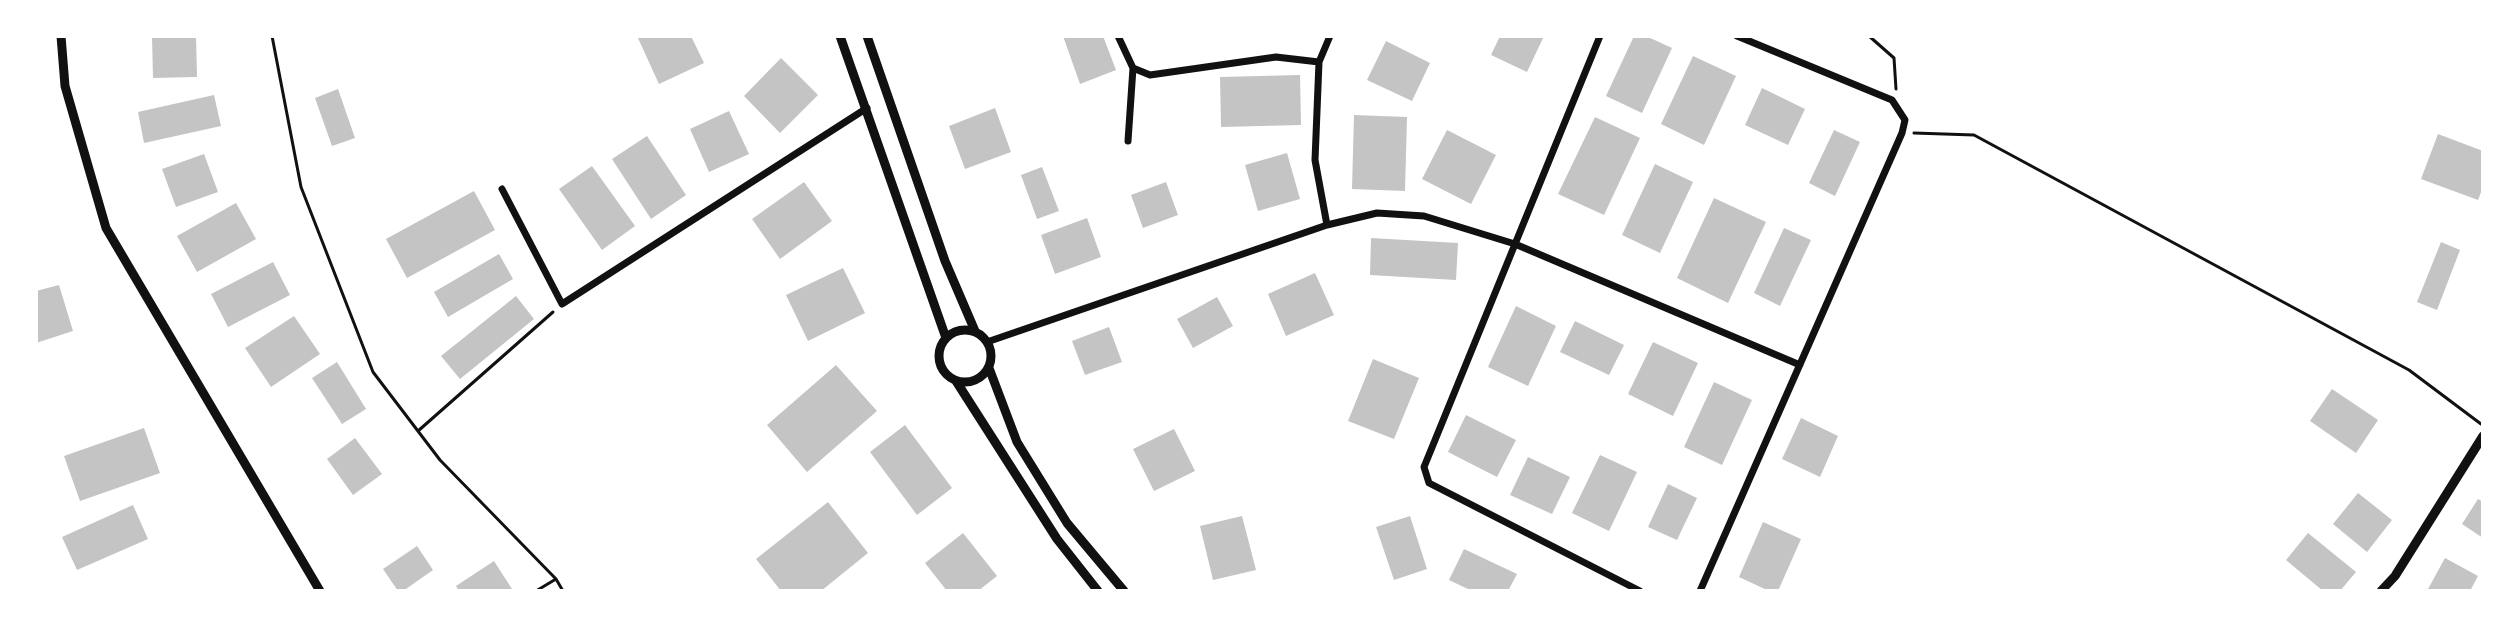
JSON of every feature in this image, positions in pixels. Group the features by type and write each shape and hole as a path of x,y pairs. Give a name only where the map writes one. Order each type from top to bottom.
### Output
{"street":[{"path":"61,36 65,86 106,228 320,591"},
{"path":"840,36 946,338"},
{"path":"867,36 945,261 975,331 987,342 992,359 984,374 971,382 956,381"},
{"path":"1118,36 1133,68 1128,141"},
{"path":"1327,225 1315,160 1319,62 1330,36"},
{"path":"1600,36 1424,467 1429,483 1640,591"},
{"path":"1700,591 1902,133 1905,120 1892,100 1737,36"},
{"path":"1133,68 1150,75 1276,57 1319,62"},
{"path":"502,189 562,304 867,108"},
{"path":"987,342 1327,225 1377,213 1424,216 1515,244 1800,365"},
{"path":"975,331 959,330 946,338 939,354 943,370 956,381 1057,539 1098,591"},
{"path":"989,368 1017,442 1067,523 1124,591"},
{"path":"2381,591 2395,576 2483,436"}],"path":[{"path":"272,36 301,187 373,372 440,460 556,579 563,591"},
{"path":"1869,36 1894,58 1898,109"},
{"path":"1902,133 1974,135 2409,370 2483,426"},
{"path":"417,431 562,304"},
{"path":"536,591 556,579"}],"building":[{"path":"152,36 196,36 197,77 153,78"},
{"path":"637,36 691,36 704,63 659,84"},
{"path":"1063,36 1103,36 1116,70 1080,84"},
{"path":"1500,36 1544,36 1527,72 1491,55"},
{"path":"1634,36 1646,36 1672,48 1642,113 1606,96"},
{"path":"1386,41 1430,63 1412,101 1367,80"},
{"path":"1693,56 1736,76 1704,145 1661,124"},
{"path":"781,58 818,95 780,133 744,96"},
{"path":"1300,75 1301,125 1221,127 1220,77"},
{"path":"1762,88 1805,109 1788,145 1745,125"},
{"path":"338,89 355,138 332,146 315,98"},
{"path":"214,95 221,126 144,143 138,112"},
{"path":"995,108 1011,152 965,169 949,126"},
{"path":"729,111 749,154 709,172 690,129"},
{"path":"1354,115 1407,117 1405,191 1352,189"},
{"path":"1595,117 1640,138 1604,215 1558,194"},
{"path":"1447,130 1496,155 1471,204 1422,179"},
{"path":"1834,130 1860,142 1835,196 1809,183"},
{"path":"2438,134 2483,151 2483,187 2478,200 2421,179"},
{"path":"647,136 686,195 651,219 612,159"},
{"path":"1287,153 1300,199 1258,211 1245,165"},
{"path":"204,154 218,192 176,207 162,169"},
{"path":"1655,164 1693,182 1660,253 1622,235"},
{"path":"592,166 635,226 602,250 559,189"},
{"path":"1042,167 1059,211 1037,219 1021,175"},
{"path":"804,182 832,221 780,259 752,219"},
{"path":"1166,182 1178,215 1143,228 1131,195"},
{"path":"474,191 495,230 407,278 386,239"},
{"path":"1714,198 1766,222 1728,303 1677,278"},
{"path":"236,203 256,239 197,272 177,236"},
{"path":"1087,218 1101,257 1055,274 1041,235"},
{"path":"1784,228 1811,240 1780,306 1754,293"},
{"path":"1371,238 1458,243 1456,280 1370,275"},
{"path":"2441,242 2460,250 2437,310 2417,302"},
{"path":"499,254 513,279 448,317 434,292"},
{"path":"273,262 290,295 228,327 211,294"},
{"path":"843,268 865,313 808,341 786,295"},
{"path":"1315,273 1334,315 1286,336 1268,294"},
{"path":"59,285 73,331 36,343 36,291"},
{"path":"516,296 534,319 460,379 441,356"},
{"path":"1217,297 1233,326 1193,348 1177,319"},
{"path":"1516,306 1556,326 1528,386 1488,367"},
{"path":"294,316 320,354 271,387 245,348"},
{"path":"1575,321 1624,345 1609,375 1560,352"},
{"path":"1109,327 1122,362 1085,375 1072,341"},
{"path":"1653,342 1698,363 1673,416 1628,394"},
{"path":"1373,359 1419,378 1394,439 1348,421"},
{"path":"337,362 366,409 342,424 312,378"},
{"path":"836,365 877,411 807,472 767,425"},
{"path":"1714,382 1752,400 1722,465 1684,447"},
{"path":"2332,389 2378,420 2356,453 2310,421"},
{"path":"1466,415 1516,440 1497,477 1448,452"},
{"path":"1801,418 1838,436 1820,477 1782,459"},
{"path":"905,425 952,488 917,515 870,452"},
{"path":"144,428 160,473 80,501 64,456"},
{"path":"1174,429 1195,471 1154,491 1133,449"},
{"path":"355,438 382,474 353,495 327,459"},
{"path":"1600,455 1637,472 1609,531 1572,513"},
{"path":"1528,457 1570,477 1552,514 1510,495"},
{"path":"1668,484 1697,498 1677,540 1648,527"},
{"path":"2358,493 2392,520 2367,552 2333,524"},
{"path":"2478,499 2483,502 2483,538 2462,524"},
{"path":"828,502 868,553 821,591 781,591 756,559"},
{"path":"133,505 148,539 77,570 62,537"},
{"path":"1242,516 1256,570 1213,580 1200,526"},
{"path":"1410,516 1427,569 1394,580 1376,527"},
{"path":"1763,522 1801,539 1778,591 1769,591 1739,577"},
{"path":"963,533 997,576 978,591 947,591 925,563"},
{"path":"2308,533 2356,572 2340,591 2323,591 2286,560"},
{"path":"417,546 433,570 403,591 398,591 383,569"},
{"path":"1464,549 1517,574 1508,591 1472,591 1449,580"},
{"path":"2445,558 2478,576 2470,591 2428,589"},
{"path":"494,561 512,589 459,591 456,586"}]}
